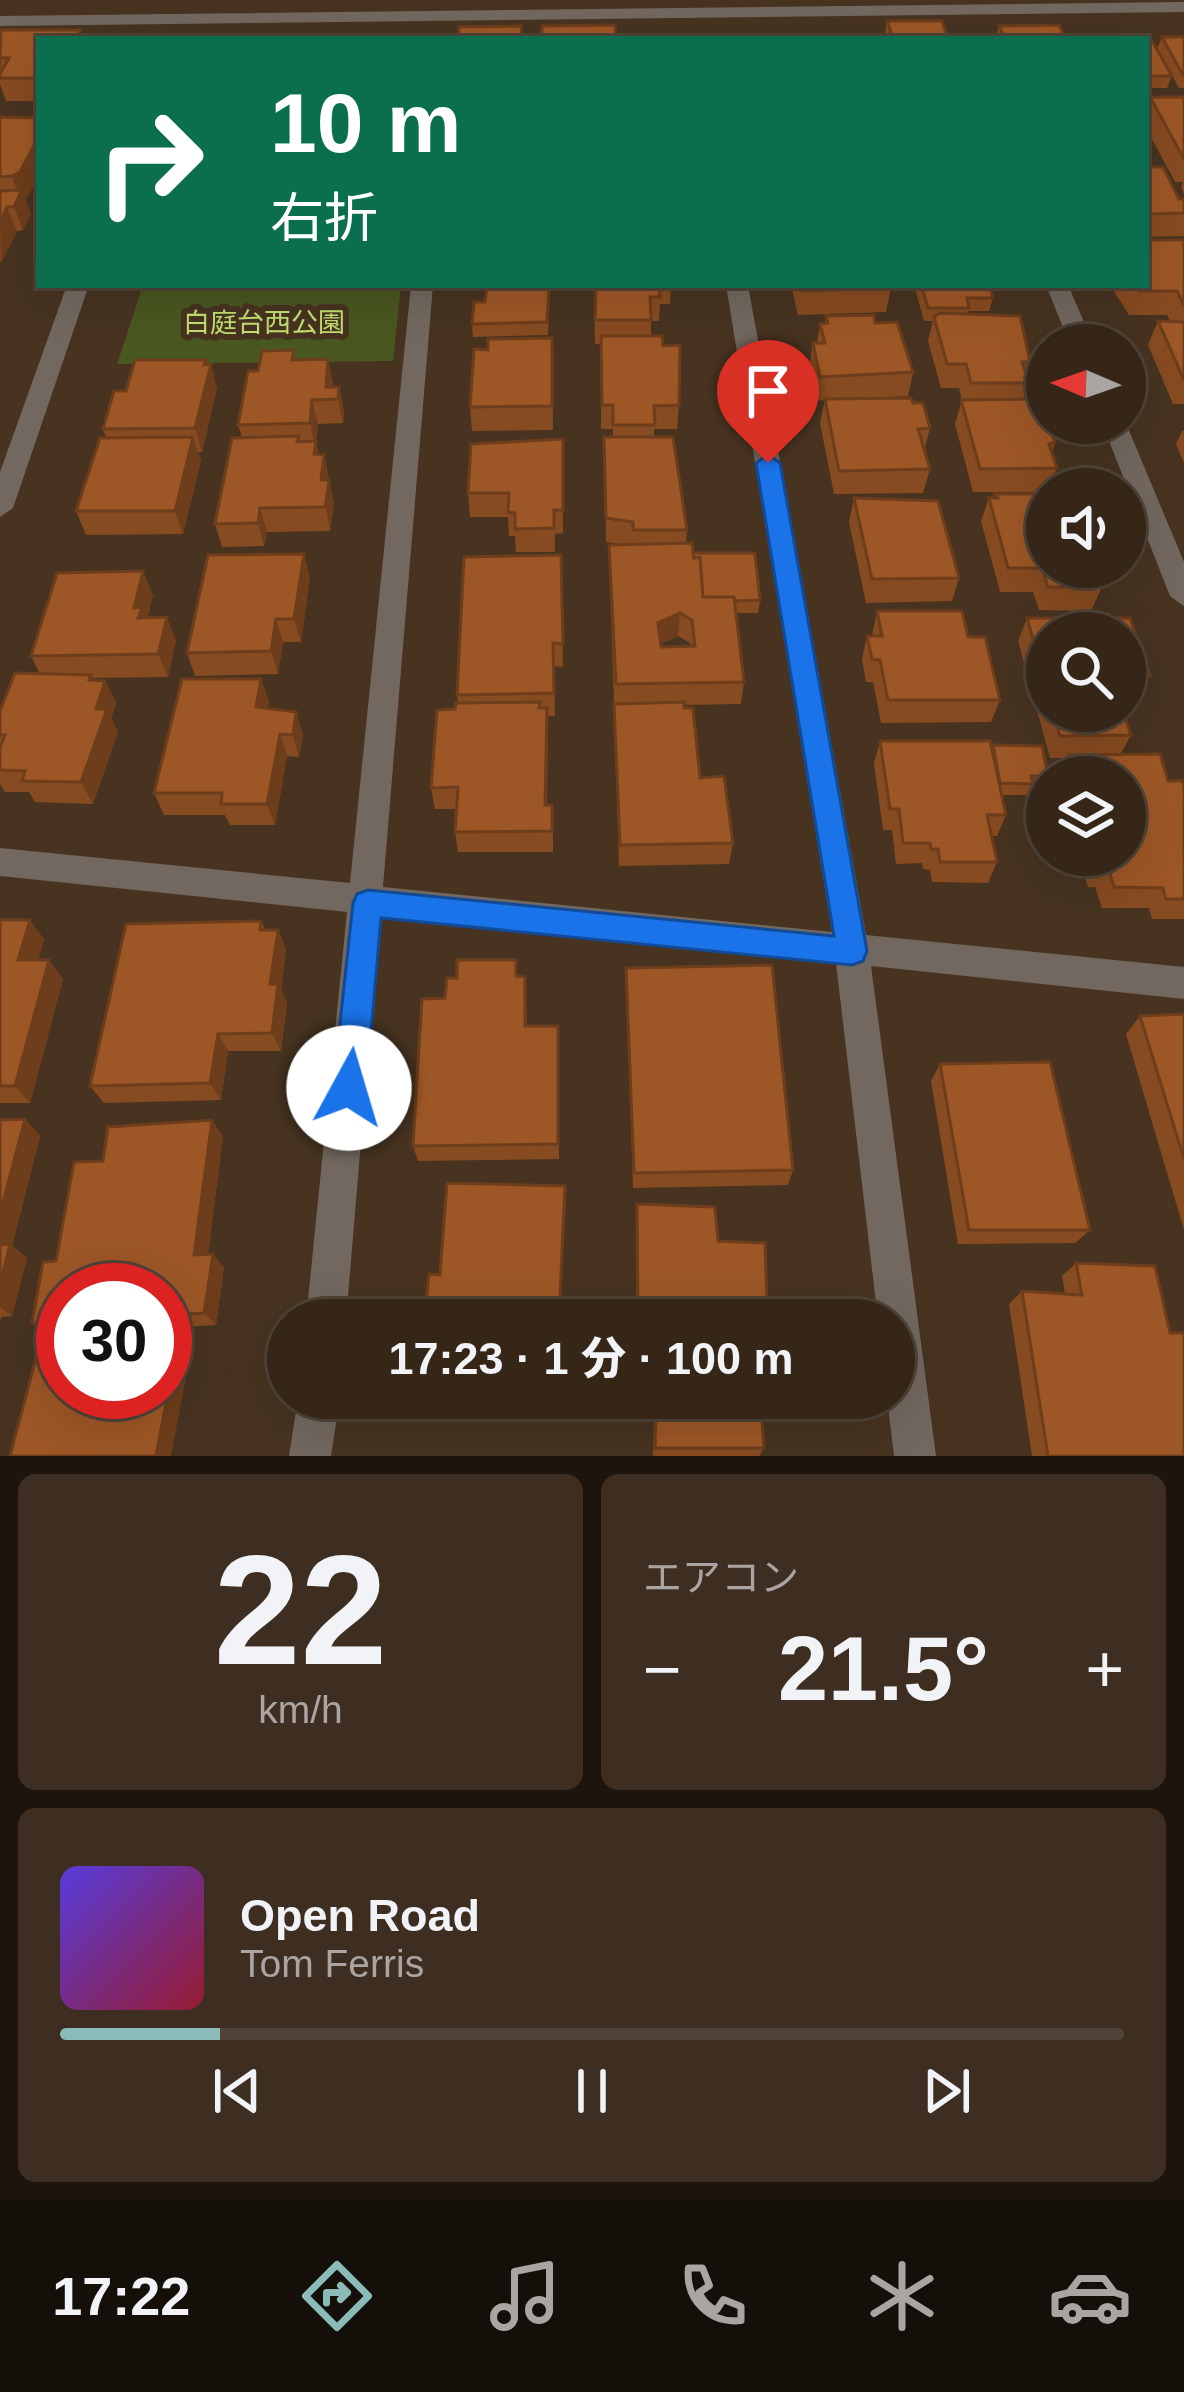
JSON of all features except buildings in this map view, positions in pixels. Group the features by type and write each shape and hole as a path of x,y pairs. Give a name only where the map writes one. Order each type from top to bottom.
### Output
{"street":[{"path":"0,21 894,6 1184,7"},
{"path":"447,36 450,13"},
{"path":"169,36 177,19"},
{"path":"0,508 77,288"},
{"path":"328,1299 422,288"},
{"path":"738,288 852,951 915,1456"},
{"path":"1059,288 1074,324"},
{"path":"1122,444 1184,596"},
{"path":"0,862 1184,983"},
{"path":"310,1456 316,1419"}],"green space":[{"name":"白庭台西公園","path":"142,288 401,288 393,361 117,364"}],"route":[{"path":"349,1088 368,903 852,951 768,463"}]}
